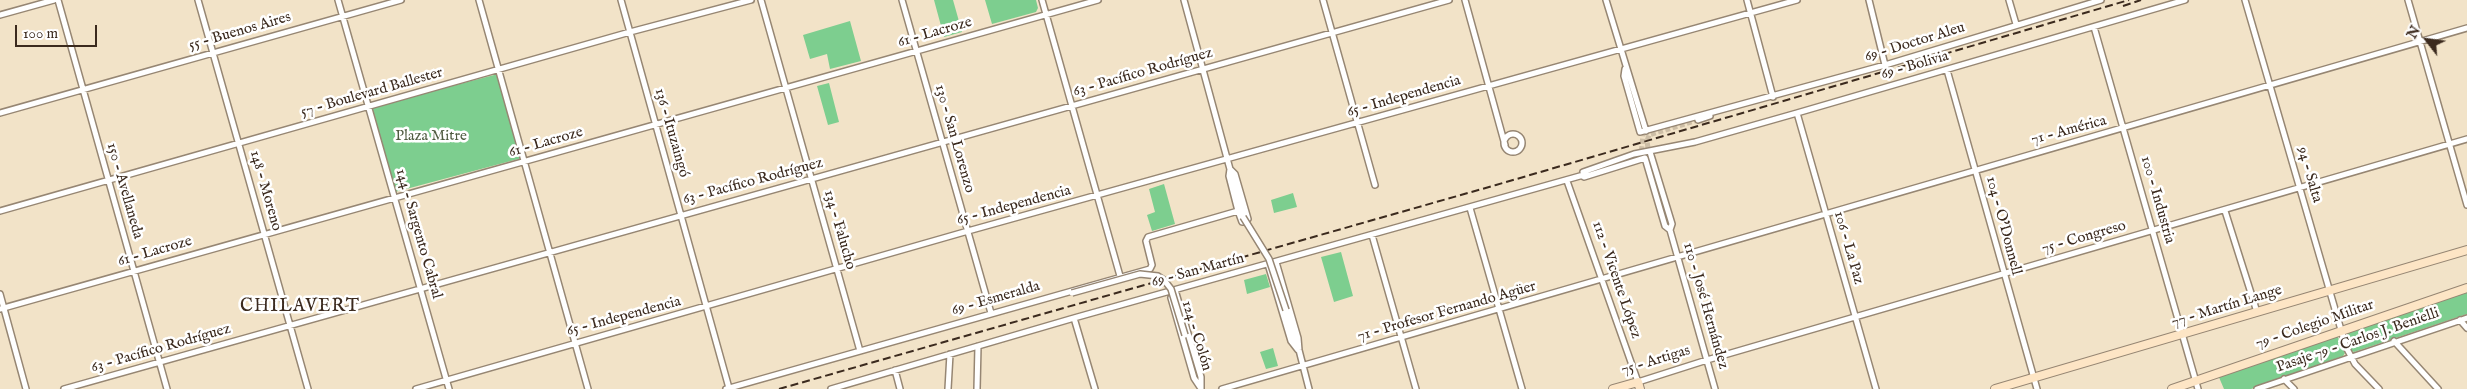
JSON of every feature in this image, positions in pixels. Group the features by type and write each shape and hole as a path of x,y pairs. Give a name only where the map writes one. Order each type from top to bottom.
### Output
{"street":[{"path":"0,15 56,0"},
{"name":"150 - Avellaneda","path":"56,0 168,389"},
{"name":"148 - Moreno","path":"198,0 308,389"},
{"name":"144 - Sargento Cabral","path":"338,0 449,389"},
{"name":"55 - Buenos Aires","path":"0,113 401,0"},
{"path":"478,0 526,162 588,389"},
{"name":"136 - Ituzaingó","path":"621,0 728,388"},
{"name":"57 - Boulevard Ballester","path":"0,211 499,71 630,32 751,0"},
{"name":"134 - Falucho","path":"761,0 860,351"},
{"name":"130 - San Lorenzo","path":"902,0 991,314"},
{"path":"1042,0 1120,276"},
{"name":"61 - Lacroze","path":"2,308 1098,0"},
{"path":"1184,0 1243,217 1269,259 1299,350 1309,389"},
{"path":"1324,0 1375,185"},
{"name":"63 - Pacífico Rodríguez","path":"64,389 1449,0"},
{"path":"1465,0 1488,86 1506,136 1505,145 1512,152 1518,151 1522,141 1519,136 1514,134 1506,136"},
{"path":"1606,0 1620,49"},
{"path":"1747,0 1773,97"},
{"name":"65 - Independencia","path":"416,389 968,231 1797,0"},
{"path":"1868,0 1886,65"},
{"path":"2009,0 2016,24"},
{"name":"69 - Doctor Aleu","path":"1698,120 2101,0"},
{"name":"69 - Bolivia","path":"1650,152 1695,142 2185,0"},
{"name":"94 - Salta","path":"2246,0 2349,356"},
{"path":"2408,0 2467,205"},
{"name":"100 - Industria","path":"2094,27 2197,385"},
{"name":"71 - América","path":"1678,258 2467,28"},
{"name":"69 - Doctor Aleu","path":"1620,49 1625,69 1624,76 1643,132 1736,108"},
{"name":"104 - O'Donnell","path":"1947,70 2003,275 2037,389"},
{"name":"106 - La Paz","path":"1797,113 1876,389"},
{"name":"75 - Congreso","path":"1707,360 2225,211 2467,139"},
{"name":"69 - San Martín","path":"1570,180 1580,173 1634,154 1650,152"},
{"name":"110 - José Hernández","path":"1650,152 1672,224 1670,230 1715,389"},
{"name":"69 - San Martín","path":"831,389 1074,318 1645,158"},
{"name":"110 - José Hernández","path":"1645,158 1665,226 1670,230"},
{"path":"1231,172 1235,174 1248,220 1242,222 1229,176 1231,172"},
{"name":"69 - San Martín","path":"1570,180 1588,174"},
{"name":"112 - Vicente López","path":"1570,180 1601,281 1639,386"},
{"path":"1470,208 1522,389"},
{"name":"69 - Esmeralda","path":"728,388 1041,301 1054,294 1152,268 1146,241 1148,236 1238,211"},
{"path":"2225,211 2257,312"},
{"path":"1372,236 1416,389"},
{"name":"77 - Martín Lange","path":"1995,389 2467,250"},
{"name":"71 - Profesor Fernando Agüer","path":"1222,389 1678,258"},
{"path":"1276,262 1298,338 1299,350"},
{"path":"1268,264 1291,341 1299,350"},
{"path":"1041,301 1140,274 1158,276 1164,280 1171,290 1200,388"},
{"name":"79 - Colegio Militar","path":"2172,389 2197,385 2341,330 2467,288"},
{"name":"124 - Colón","path":"1172,291 1201,377 1200,388"},
{"path":"0,294 2,308 26,389"},
{"path":"1074,318 1095,389"},
{"name":"Pasaje 79 - Carlos J. Benielli","path":"2257,389 2349,356 2467,318"},
{"path":"2460,320 2467,328"},
{"path":"2394,341 2438,389"},
{"path":"977,389 978,346"},
{"path":"948,389 950,354"},
{"path":"2349,356 2379,389"},
{"name":"75 - Artigas","path":"1613,389 1639,386 1707,360"},
{"path":"895,370 900,389"},
{"path":"2284,379 2294,389"}],"green space":[{"path":"934,0 953,0 962,32 944,37"},
{"path":"985,0 1036,0 1038,8 1036,12 992,24"},
{"path":"850,21 861,61 830,69 827,54 810,59 803,35"},
{"name":"Plaza Mitre","path":"498,74 522,158 395,192 371,107"},
{"path":"829,83 839,122 828,125 817,86"},
{"path":"1164,184 1175,224 1152,231 1147,215 1155,212 1149,189"},
{"path":"1293,193 1297,207 1274,213 1271,200"},
{"path":"1341,252 1353,296 1334,302 1321,257"},
{"path":"1266,274 1270,287 1247,294 1244,280"},
{"path":"2467,290 2467,314 2354,352 2350,350 2346,331"},
{"path":"2337,335 2345,353 2343,356 2251,389 2224,389 2218,375"},
{"path":"1273,348 1278,366 1266,369 1260,352"}],"tunnel":[{"path":"1595,171 1641,155 1643,135 1637,108"},
{"path":"1649,155 1647,141 1649,135 1698,120"},
{"path":"1651,163 1670,230"}],"railway":[{"path":"779,389 1496,185 2129,0"},
{"path":"2123,6 2141,0"}],"district":[{"name":"CHILAVERT","path":"300,307"}]}
